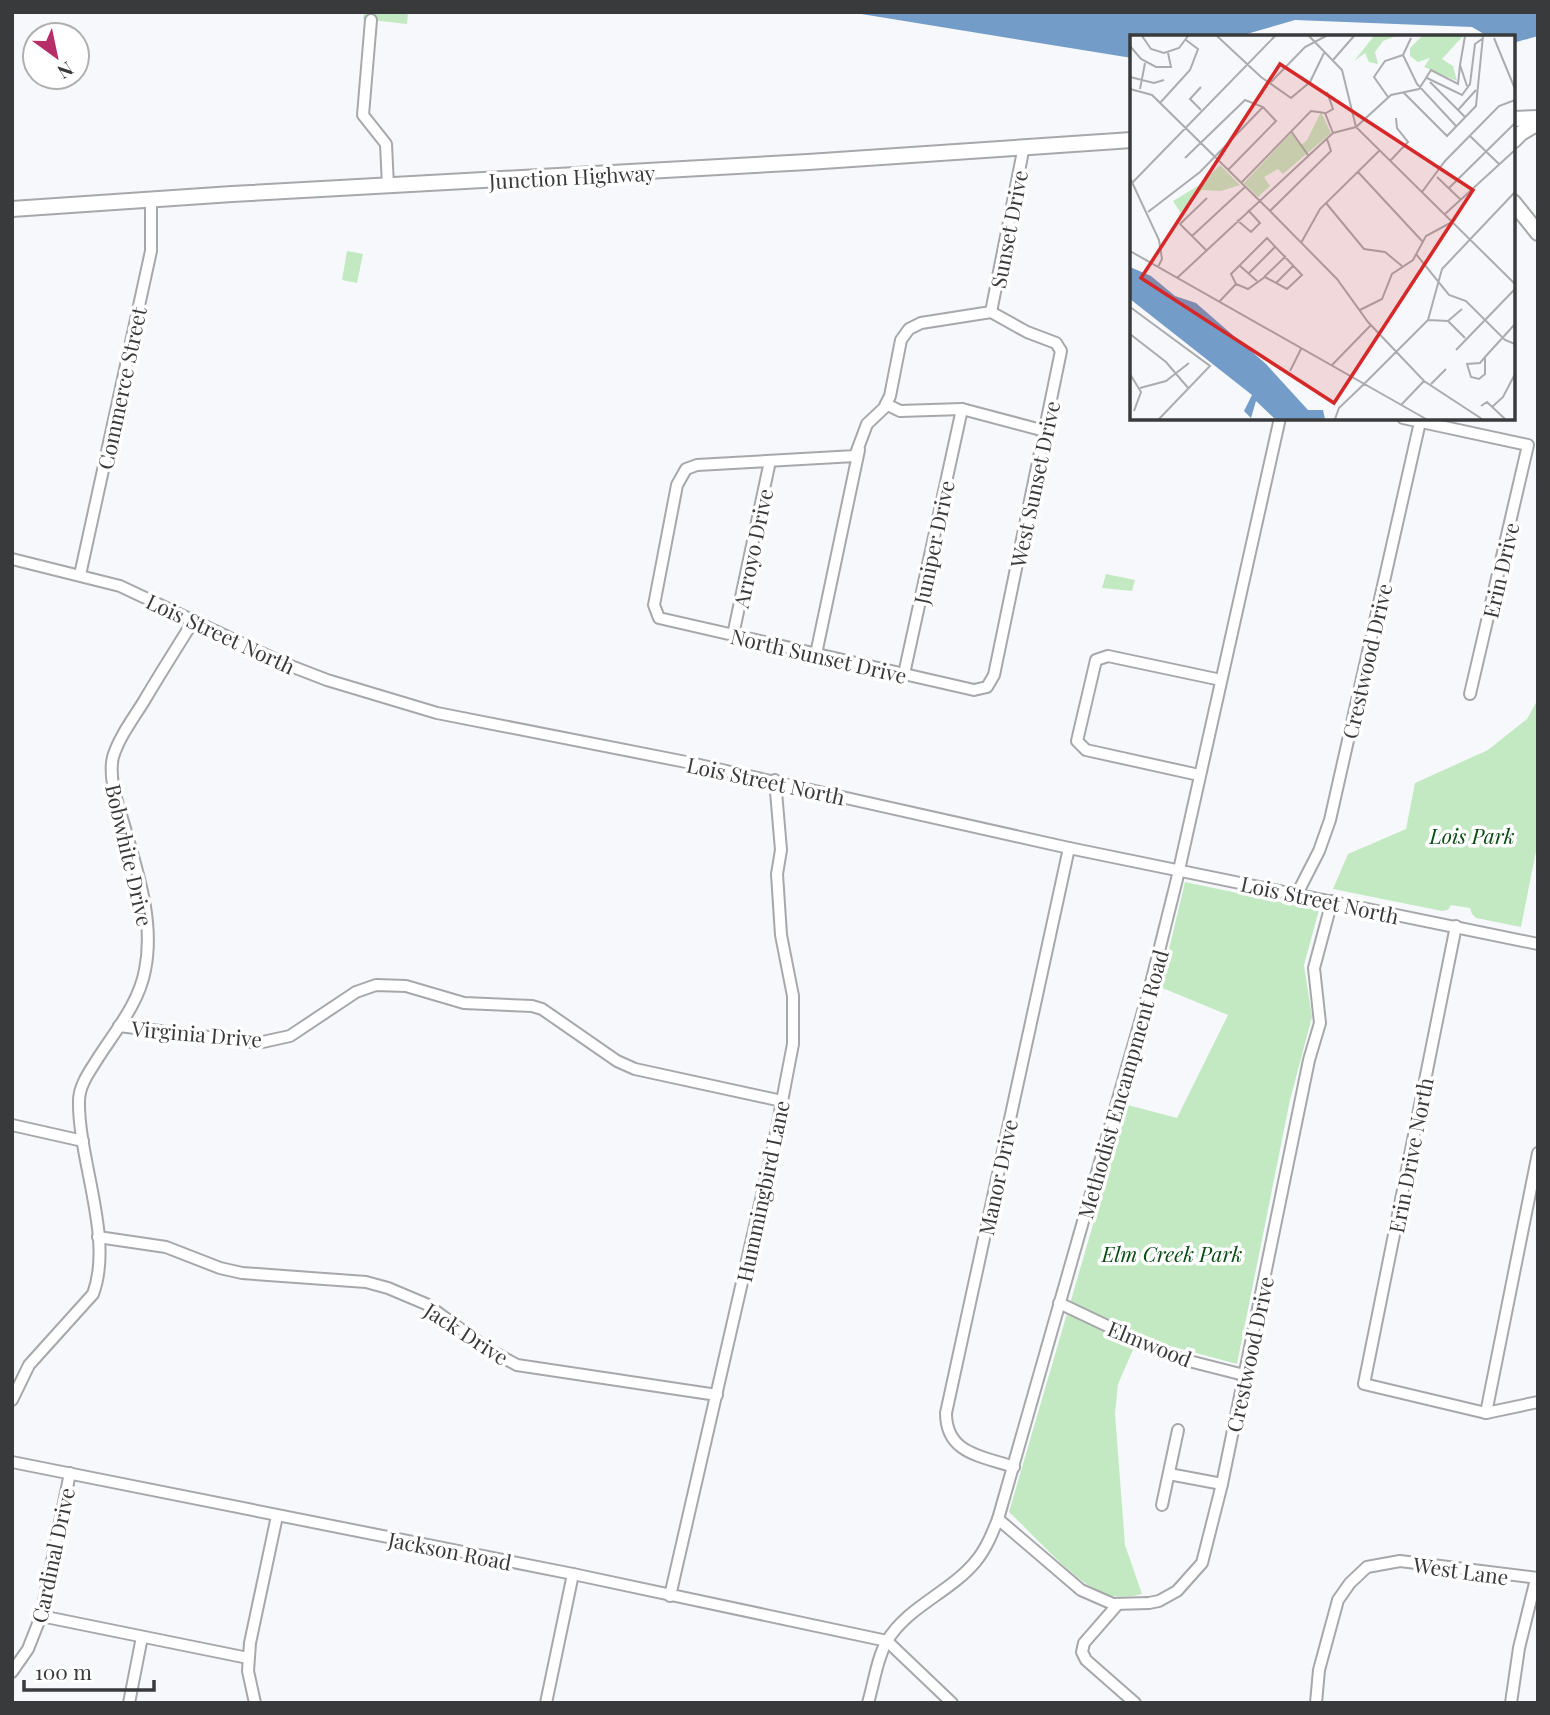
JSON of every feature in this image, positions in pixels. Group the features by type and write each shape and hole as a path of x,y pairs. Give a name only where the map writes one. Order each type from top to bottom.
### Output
{"main road":[{"path":"1515,119 1538,120"},
{"path":"1515,139 1538,120"},
{"name":"Junction Highway","path":"12,209 1130,140"},
{"path":"1516,204 1538,233"}],"street":[{"path":"371,20 363,115 386,144 388,186"},
{"name":"Sunset Drive","path":"991,312 1024,146"},
{"name":"Commerce Street","path":"80,575 151,251 151,199"},
{"path":"770,461 855,456 867,424 887,404 901,340 909,329 921,323 991,312"},
{"name":"West Sunset Drive","path":"980,690 990,684 994,675 1061,358 1060,346 991,312"},
{"path":"887,404 900,411 962,409 1045,431"},
{"name":"Juniper Drive","path":"904,674 962,409"},
{"name":"Methodist Encampment Road","path":"868,1703 887,1641 904,1620 975,1563 990,1541 999,1518 1059,1303 1112,1128 1179,870 1280,420"},
{"path":"1412,420 1420,422"},
{"name":"Erin Drive","path":"1420,422 1528,445 1471,694"},
{"name":"Crestwood Drive","path":"1297,894 1319,851 1330,820 1420,422"},
{"path":"816,654 859,447"},
{"name":"North Sunset Drive","path":"770,461 697,465 686,469 682,474 677,485 654,605 659,618 980,690"},
{"name":"Arroyo Drive","path":"733,635 770,461"},
{"name":"Lois Street North","path":"12,559 120,586 283,663 327,680 437,713 775,780 1069,848 1538,944"},
{"name":"Bobwhite Drive","path":"12,1400 22,1374 93,1294 97,1283 98,1237 79,1118 79,1096 82,1084 140,988 146,965 148,940 139,878 116,798 112,776 113,759 129,725 194,620"},
{"path":"1199,775 1086,750 1080,747 1077,741 1096,660 1108,656 1221,680"},
{"name":"Hummingbird Lane","path":"670,1596 717,1395 793,1044 793,996 781,935 777,874 781,850 775,780"},
{"name":"Manor Drive","path":"1014,1467 965,1450 953,1441 947,1427 946,1413 1069,848"},
{"name":"Crestwood Drive","path":"999,1518 1082,1590 1106,1602 1118,1604 1159,1601 1177,1591 1202,1563 1222,1484 1308,1060 1321,1023 1314,968 1332,901"},
{"name":"Erin Drive North","path":"1456,926 1364,1384 1486,1413"},
{"name":"Virginia Drive","path":"118,1026 258,1043 289,1036 356,992 376,985 396,984 464,1003 532,1006 542,1009 617,1061 635,1069 782,1101"},
{"path":"12,1125 83,1141"},
{"path":"1538,1153 1486,1413 1538,1402"},
{"name":"Jack Drive","path":"98,1237 166,1247 220,1268 243,1273 366,1282 426,1304 489,1350 517,1365 717,1395"},
{"name":"Elmwood","path":"1059,1303 1160,1351 1244,1375"},
{"path":"1162,1505 1178,1430"},
{"name":"Jackson Road","path":"12,1462 573,1574 887,1641"},
{"name":"Cardinal Drive","path":"12,1672 28,1649 41,1616 70,1473"},
{"path":"1169,1474 1222,1484"},
{"path":"255,1703 248,1658 276,1516"},
{"name":"West Lane","path":"1316,1703 1319,1670 1338,1600 1350,1583 1367,1567 1400,1561 1537,1579"},
{"path":"546,1703 573,1574"},
{"path":"1511,1703 1519,1648 1537,1579"},
{"path":"1118,1604 1084,1643 1082,1652 1086,1660 1135,1703"},
{"path":"41,1616 248,1658"},
{"path":"130,1703 142,1637"},
{"path":"887,1641 952,1703"}],"green space":[{"path":"364,12 408,12 407,24 363,19"},
{"path":"347,251 363,254 357,283 342,280"},
{"path":"1106,574 1135,580 1132,591 1102,588"},
{"name":"Lois Park","path":"1538,699 1538,841 1521,927 1476,918 1470,908 1451,905 1448,910 1442,911 1333,889 1348,854 1406,829 1415,783 1488,750 1527,719"},
{"name":"Elm Creek Park","path":"1185,882 1319,910 1304,965 1312,1017 1290,1100 1237,1364 1159,1343 1140,1334 1118,1384 1115,1414 1125,1545 1142,1594 1113,1596 1092,1588 1080,1579 1009,1512 1128,1105 1177,1118 1228,1015 1160,987"}],"water":[{"path":"849,12 1538,12 1538,36 1515,42 1515,35 1486,35 1472,27 1295,20 1243,35 1130,35 1130,58"}]}
